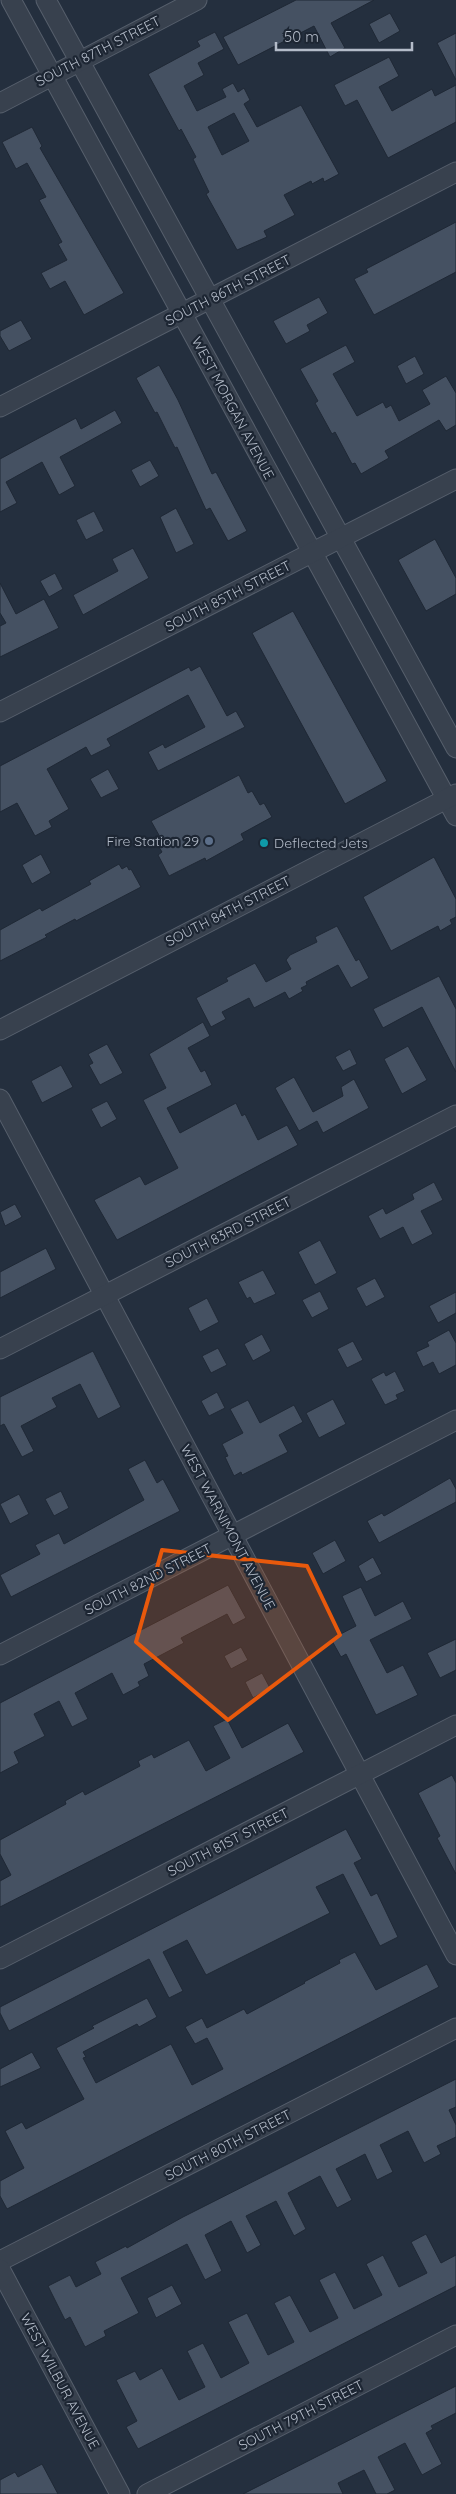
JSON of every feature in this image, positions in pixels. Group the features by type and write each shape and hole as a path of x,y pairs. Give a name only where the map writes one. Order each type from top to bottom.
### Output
{"street":[{"name":"WEST MORGAN AVENUE","path":"11,0 311,553 451,796 456,816"},
{"path":"46,0 456,748"},
{"name":"SOUTH 87TH STREET","path":"0,103 197,0"},
{"name":"SOUTH 86TH STREET","path":"0,407 456,172"},
{"name":"SOUTH 85TH STREET","path":"0,712 456,479"},
{"name":"SOUTH 84TH STREET","path":"0,1030 451,796"},
{"name":"WEST WARNIMONT AVENUE","path":"0,1099 456,1955"},
{"name":"SOUTH 83RD STREET","path":"0,1349 456,1115"},
{"name":"SOUTH 82ND STREET","path":"0,1655 456,1420"},
{"name":"SOUTH 81ST STREET","path":"0,1959 456,1725"},
{"name":"SOUTH 80TH STREET","path":"0,2262 456,2028"},
{"name":"WEST WILBUR AVENUE","path":"0,2269 120,2494"},
{"name":"SOUTH 79TH STREET","path":"147,2494 456,2335"}],"highlighted area":[{"path":"162,1550 307,1566 340,1635 228,1720 136,1642"}],"building":[{"path":"296,0 374,0 331,23 345,48 330,57 314,26 238,65 223,37"},
{"path":"390,13 400,31 379,43 369,24"},
{"path":"215,32 224,49 198,63 204,75 184,86 197,111 226,97 222,89 233,83 238,92 244,88 250,100 244,104 257,127 301,105 339,174 324,182 323,178 312,184 311,181 284,195 295,215 264,231 267,237 237,250 206,194 209,192 193,159 196,157 181,129 179,131 148,74 200,46 197,41","holes":["234,113 249,141 222,155 208,127"]},
{"path":"456,33 456,80 437,43"},
{"path":"389,57 399,76 379,87 392,111 432,89 435,96 456,85 456,122 388,158 357,100 345,106 334,85"},
{"path":"32,127 42,146 40,148 124,293 84,315 65,281 50,289 41,273 67,260 58,244 62,242 39,200 46,197 27,163 16,169 2,142"},
{"path":"456,222 456,272 374,315 354,279 368,272 366,269"},
{"path":"319,297 328,313 307,325 310,331 286,344 273,321"},
{"path":"21,320 32,339 9,351 0,336 0,331"},
{"path":"346,345 355,362 333,374 357,416 383,402 386,408 391,405 399,421 430,404 422,390 446,376 456,393 456,425 446,431 439,420 385,451 389,458 361,474 355,463 352,464 335,432 332,434 315,403 318,401 300,369"},
{"path":"415,356 424,374 406,384 397,366"},
{"path":"159,365 178,400 212,474 216,472 247,531 228,541 210,508 206,510 177,447 175,448 157,412 155,413 136,378"},
{"path":"115,410 122,423 60,457 75,486 59,495 42,462 6,482 17,503 0,512 0,459 76,418 81,429"},
{"path":"150,460 159,476 140,487 131,470"},
{"path":"176,508 194,544 176,553 160,517"},
{"path":"94,511 104,531 86,540 76,520"},
{"path":"435,539 456,578 456,594 426,611 398,560"},
{"path":"133,548 149,578 83,615 73,595 118,571 112,559"},
{"path":"55,573 63,589 49,597 40,581"},
{"path":"0,583 16,614 44,599 59,628 0,657 0,626 6,623 0,613"},
{"path":"293,611 387,781 345,804 252,633"},
{"path":"200,666 227,716 236,711 245,727 158,771 148,752 163,744 165,748 205,727 188,695 107,739 111,746 91,756 86,747 47,769 69,809 49,821 52,827 35,836 17,803 0,812 0,766 189,667 191,671"},
{"path":"108,769 119,789 101,798 90,779"},
{"path":"239,775 248,793 252,791 260,805 264,803 272,817 241,834 244,840 206,861 205,858 169,876 158,855 162,852 155,840 160,837 151,821"},
{"path":"41,854 51,873 32,884 22,865"},
{"path":"434,857 456,899 456,917 450,920 452,924 440,931 438,926 391,951 363,897"},
{"path":"119,864 122,869 127,866 129,870 131,869 141,887 76,921 75,919 45,935 47,937 0,961 0,930 40,908 42,911 91,884 89,881"},
{"path":"337,926 356,961 359,959 369,978 351,988 338,965 306,982 307,985 301,988 303,991 289,999 285,992 254,1008 249,998 222,1012 226,1019 211,1027 196,998 228,981 226,978 255,963 266,982 291,969 286,960 290,955 317,942 315,937"},
{"path":"439,976 456,1009 456,1072 422,1007 383,1028 373,1009"},
{"path":"203,1022 210,1036 188,1048 201,1072 205,1070 212,1085 167,1108 180,1133 236,1103 242,1116 245,1114 258,1140 287,1125 298,1145 117,1240 94,1200 140,1176 145,1185 178,1168 143,1100 166,1088 149,1054"},
{"path":"107,1044 123,1073 100,1085 89,1065 93,1063 88,1054"},
{"path":"408,1046 427,1080 402,1094 384,1059"},
{"path":"350,1049 357,1064 343,1071 335,1057"},
{"path":"61,1065 73,1087 42,1103 31,1081"},
{"path":"294,1077 313,1112 343,1096 341,1087 354,1079 369,1108 323,1133 317,1121 299,1131 275,1088"},
{"path":"107,1101 117,1119 101,1128 91,1109"},
{"path":"434,1182 443,1200 421,1211 433,1234 412,1245 403,1227 380,1239 368,1216 383,1208 386,1214 414,1199 412,1194"},
{"path":"15,1204 22,1217 5,1226 0,1212"},
{"path":"320,1240 337,1273 315,1285 298,1252"},
{"path":"46,1248 56,1269 0,1298 0,1272"},
{"path":"263,1270 276,1294 254,1304 250,1297 247,1299 238,1282"},
{"path":"375,1278 385,1297 366,1307 356,1288"},
{"path":"320,1291 329,1309 312,1318 302,1300"},
{"path":"456,1292 456,1313 438,1323 429,1306"},
{"path":"207,1298 219,1322 200,1332 188,1308"},
{"path":"449,1330 456,1343 456,1365 439,1374 433,1362 423,1367 416,1352 429,1346 427,1342"},
{"path":"262,1334 271,1351 253,1361 244,1344"},
{"path":"353,1341 363,1360 347,1368 337,1349"},
{"path":"218,1348 227,1365 211,1373 202,1356"},
{"path":"93,1351 121,1407 98,1419 80,1384 52,1398 57,1407 21,1426 34,1451 22,1457 4,1424 0,1426 0,1397"},
{"path":"395,1371 405,1391 396,1395 398,1399 385,1405 371,1379 384,1372 386,1376"},
{"path":"217,1392 225,1408 209,1416 201,1401"},
{"path":"333,1399 346,1424 319,1438 306,1413"},
{"path":"248,1400 260,1423 294,1405 303,1422 279,1435 288,1452 242,1475 241,1472 234,1476 225,1457 228,1456 222,1444 243,1433 230,1409"},
{"path":"145,1460 157,1483 163,1479 180,1511 11,1597 0,1575 40,1554 35,1545 59,1533 64,1544 144,1500 128,1469"},
{"path":"450,1478 456,1489 456,1502 379,1543 367,1521 382,1513 384,1516"},
{"path":"61,1491 69,1508 54,1516 45,1499"},
{"path":"19,1494 29,1514 10,1524 0,1504"},
{"path":"335,1540 346,1561 323,1574 312,1553"},
{"path":"373,1557 382,1574 366,1582 358,1566"},
{"path":"228,1585 246,1618 233,1625 227,1614 181,1638 184,1643 144,1664 149,1676 138,1682 140,1686 123,1695 112,1673 75,1693 88,1719 72,1727 59,1701 34,1714 45,1736 14,1752 19,1763 0,1773 0,1703"},
{"path":"361,1587 375,1616 403,1601 412,1619 370,1640 387,1673 403,1665 418,1695 376,1715 346,1654 341,1657 331,1639 356,1626 342,1596"},
{"path":"456,1639 456,1670 440,1678 427,1653"},
{"path":"241,1647 248,1660 231,1669 224,1656"},
{"path":"262,1673 270,1688 253,1698 245,1682"},
{"path":"227,1719 242,1748 288,1723 304,1752 0,1907 0,1881 11,1875 0,1854 0,1840 66,1804 65,1801 83,1791 85,1795 140,1766 138,1761 152,1754 154,1758 189,1740 206,1771 230,1758 213,1726"},
{"path":"452,1775 456,1783 456,1874 437,1838 440,1836 418,1793"},
{"path":"346,1829 362,1859 354,1863 371,1896 377,1893 398,1937 380,1946 343,1874 316,1887 330,1913 206,1975 187,1940 163,1952 183,1991 169,1998 149,1959 9,2031 0,2013 0,2007"},
{"path":"355,1952 376,1990 427,1964 439,1987 7,2209 0,2196 0,2181 24,2168 5,2131 22,2122 26,2129 84,2099 56,2048 94,2028 92,2026 147,1998 157,2017 139,2027 137,2024 83,2052 86,2057 83,2058 96,2083 171,2044 192,2085 223,2069 207,2038 195,2044 185,2027 202,2018 207,2028 244,2009 247,2014 340,1963 339,1960"},
{"path":"32,2052 41,2068 0,2087 0,2069"},
{"path":"456,2079 456,2107 449,2110 456,2125 456,2137 437,2146 441,2154 424,2163 408,2131 380,2145 393,2172 377,2180 365,2154 336,2169 352,2200 337,2208 320,2176 288,2193 306,2229 294,2236 276,2201 246,2216 261,2245 247,2253 231,2221 205,2235 222,2271 205,2280 187,2244 121,2278 139,2313 104,2331 106,2336 85,2347 70,2317 65,2320 48,2286 70,2275 76,2287 101,2274 95,2262 126,2246 127,2248 183,2217"},
{"path":"426,2234 441,2263 456,2255 456,2286 138,2449 126,2427 137,2421 116,2380 135,2371 140,2380 162,2368 179,2400 205,2387 187,2351 203,2343 221,2378 249,2363 228,2322 247,2313 268,2355 294,2342 274,2303 290,2295 310,2332 338,2318 319,2280 335,2272 354,2309 382,2295 366,2264 383,2255 399,2287 427,2273 411,2242"},
{"path":"172,2285 182,2304 156,2318 147,2298"},
{"path":"456,2386 456,2413 431,2426 433,2429 426,2433 442,2464 422,2475 405,2443 378,2457 395,2490 387,2494 376,2494 364,2470 338,2483 343,2494 243,2494"},
{"path":"42,2464 58,2494 0,2494 0,2480 15,2472 18,2477"}],"place":[{"name":"Fire Station 29","path":"209,841"},
{"name":"Deflected Jets","path":"264,843"}]}
